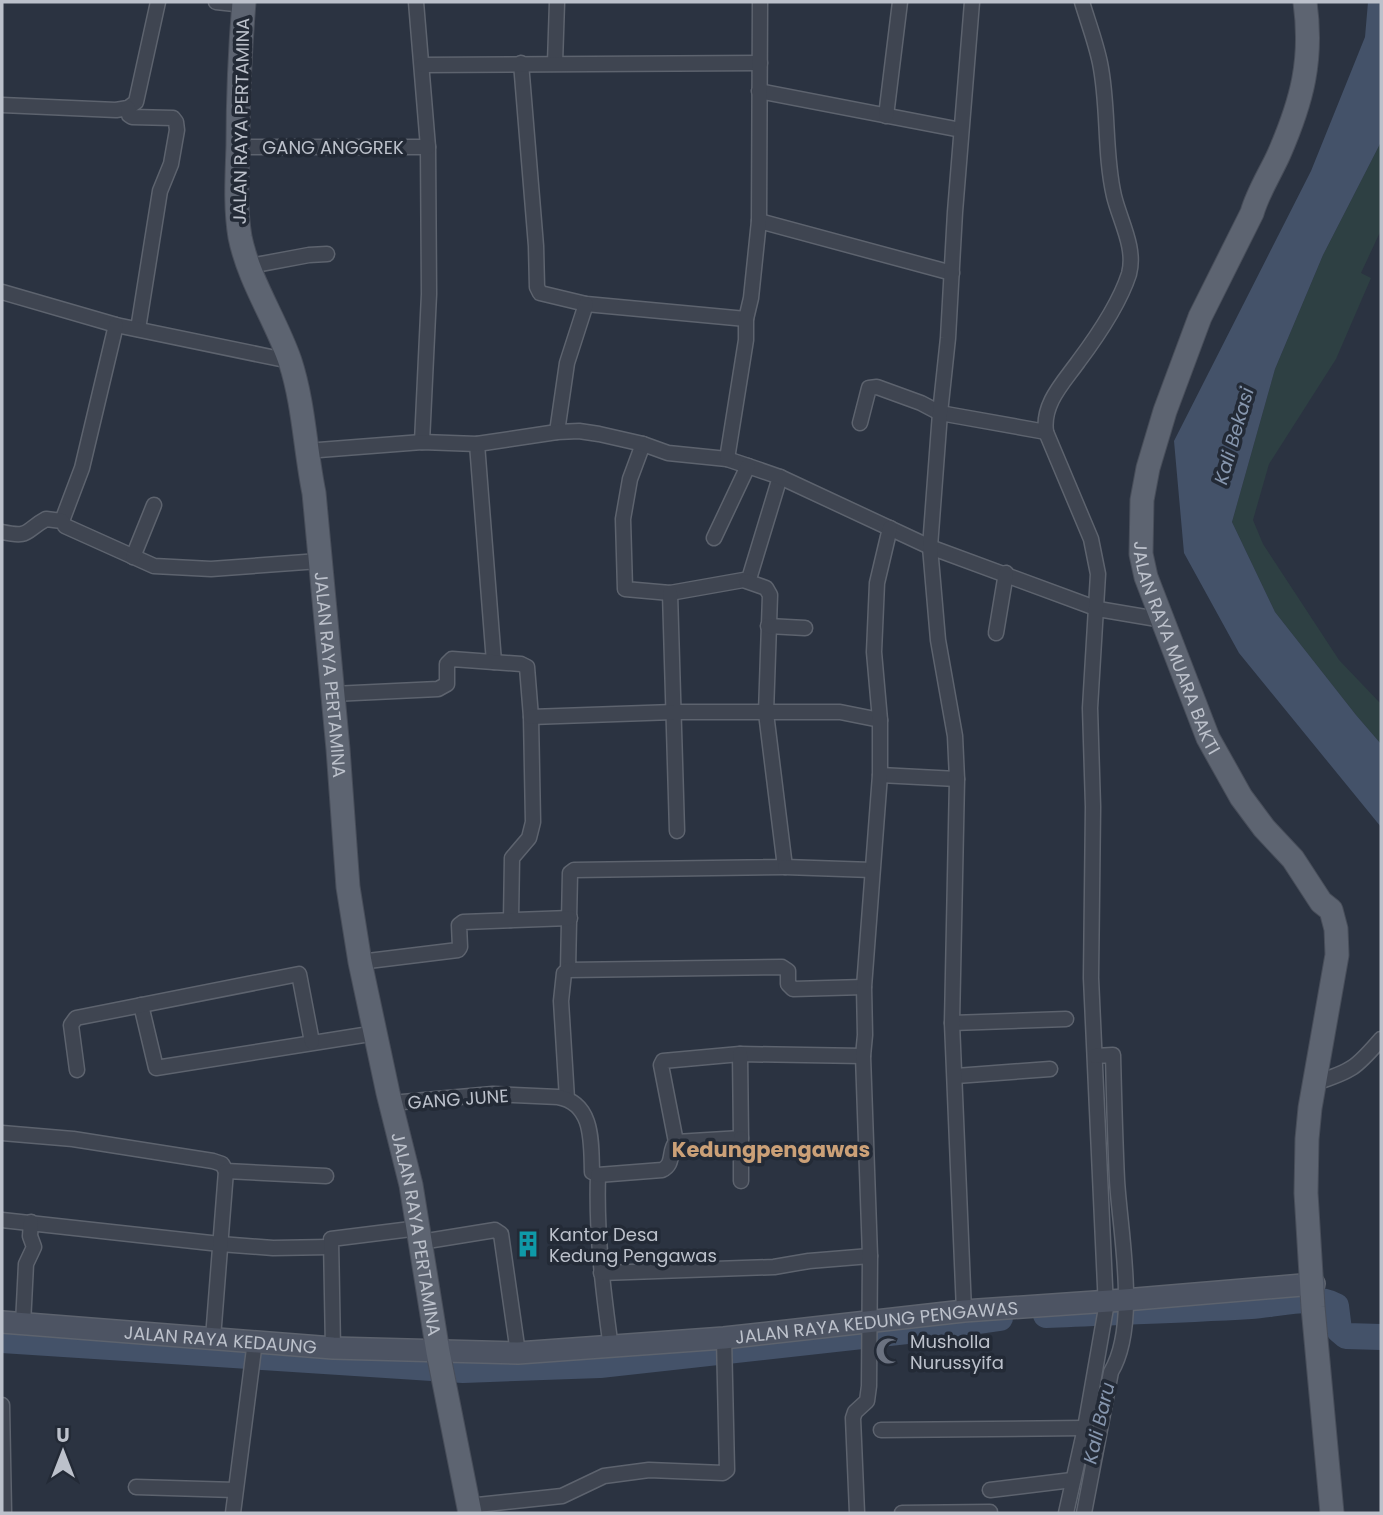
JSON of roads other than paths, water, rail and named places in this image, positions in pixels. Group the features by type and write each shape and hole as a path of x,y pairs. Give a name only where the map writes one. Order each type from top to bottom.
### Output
{"main road":[{"name":"JALAN RAYA MUARA BAKTI","path":"1305,2 1309,50 1306,77 1279,155 1200,317 1165,411 1148,468 1142,500 1141,554 1146,577 1208,738 1222,766 1264,828 1293,859 1321,902 1331,910 1336,929 1337,954 1307,1139 1306,1193 1314,1284 1313,1307 1332,1513"},
{"name":"JALAN RAYA PERTAMINA","path":"244,4 239,69 237,210 243,249 290,360 301,403 314,493 348,887 360,962 420,1235 440,1364 469,1509"}],"street":[{"path":"2,105 116,110 128,108 136,102 158,2"},
{"path":"216,2 244,4"},
{"path":"416,2 428,146 429,294 422,442"},
{"path":"555,63 557,2"},
{"path":"727,459 746,340 746,319 751,298 759,221 760,2"},
{"path":"886,116 901,2"},
{"path":"964,1311 952,1023 957,779 955,736 938,640 930,547 972,2"},
{"path":"1082,2 1101,65 1114,195 1129,244 1130,261 1129,274 1105,322 1079,362 1060,384 1045,416 1046,432 1072,489 1096,556 1106,610 1090,708 1093,807 1091,978 1100,1056 1109,1181 1113,1305 1119,1360 1111,1372 1084,1513"},
{"path":"522,63 537,288 544,295 586,304 746,319"},
{"path":"422,65 760,63"},
{"path":"759,91 961,130"},
{"path":"128,108 132,117 173,118 177,130 171,164 160,191 138,329"},
{"name":"GANG ANGGREK","path":"238,147 428,146"},
{"path":"759,221 952,273"},
{"path":"250,266 327,254"},
{"path":"2,292 116,326 290,360"},
{"path":"557,432 568,363 586,304"},
{"path":"62,521 82,468 116,326"},
{"path":"860,423 869,388 873,387 921,403 940,413 1046,432"},
{"path":"306,451 422,442 477,444 579,431 643,443 668,453 727,459 780,477 930,547 1106,610 1163,621"},
{"path":"643,443 630,479 625,507 623,585 627,590 670,593 746,581 769,590 765,713 785,867"},
{"path":"477,444 494,662"},
{"path":"713,538 748,466"},
{"path":"746,581 756,560 780,477"},
{"path":"133,557 154,505"},
{"path":"2,532 27,534 46,519 62,521"},
{"path":"62,521 65,526 154,566 188,569 319,561"},
{"path":"857,1513 853,1418 868,1398 870,1256 863,987 880,775 880,720 874,652 877,583 890,528"},
{"path":"996,633 1006,573"},
{"path":"670,593 677,831"},
{"path":"768,626 805,628"},
{"path":"333,694 438,689 447,684 448,661 494,662 527,667 533,822 529,838 512,858 510,920"},
{"path":"531,717 674,712 840,712 880,720"},
{"path":"880,775 957,779"},
{"path":"568,970 570,873 574,870 785,867 873,870"},
{"path":"360,962 458,950 460,923 570,918"},
{"path":"863,987 793,989 788,984 788,971 782,967 568,970 564,973 561,1001 567,1099 580,1107 591,1136 592,1172 598,1175 662,1170 671,1162 673,1145 676,1142 661,1065 663,1061 740,1054 863,1056"},
{"path":"77,1070 71,1025 73,1020 79,1017 299,974 312,1042"},
{"path":"141,1005 156,1068 376,1033"},
{"path":"952,1023 1066,1019"},
{"path":"1315,1083 1347,1073 1362,1061 1381,1039"},
{"path":"740,1054 741,1181"},
{"path":"956,1076 1050,1069"},
{"name":"GANG JUNE","path":"391,1103 493,1094 567,1099"},
{"path":"2,1133 73,1139 222,1164 226,1171 212,1338"},
{"path":"676,1142 741,1138"},
{"path":"226,1171 326,1176"},
{"path":"598,1175 597,1220 611,1348"},
{"path":"2,1220 220,1244 273,1248 330,1247"},
{"path":"12,1323 26,1264 34,1247 30,1236 31,1222"},
{"path":"333,1348 331,1239 495,1230 500,1234 519,1353"},
{"path":"601,1273 774,1267 870,1256"},
{"name":"JALAN RAYA KEDUNG PENGAWAS","path":"440,1364 519,1353 611,1348 724,1348 868,1331 964,1311 1113,1305 1314,1284"},
{"path":"1066,1513 1113,1305"},
{"name":"JALAN RAYA KEDAUNG","path":"12,1323 212,1338 253,1351 333,1348 440,1364"},
{"path":"469,1509 562,1496 604,1476 635,1471 654,1469 723,1474 727,1470 724,1348"},
{"path":"233,1513 253,1351"},
{"path":"2,1405 4,1513"},
{"path":"881,1430 1085,1428"},
{"path":"990,1490 1072,1480"},
{"path":"136,1487 235,1490"},
{"path":"902,1513 990,1513"}],"water":[{"name":"Kali Bekasi","path":"1368,2 1381,2 1381,142 1323,255 1275,369 1232,522 1275,612 1381,744 1381,827 1239,653 1184,553 1174,441 1311,171 1365,37"}],"waterway":[{"path":"1046,1315 1317,1300 1336,1306 1339,1330 1346,1336 1381,1337"},
{"path":"2,1340 463,1370 600,1365 916,1330 1000,1318"}],"place":[{"name":"Kantor Desa Kedung Pengawas","path":"528,1244"},
{"name":"Musholla Nurussyifa","path":"889,1351"}],"district":[{"name":"Kedungpengawas","path":"771,1149"}],"water label":[{"name":"Kali Baru","path":"1099,1423"}]}
